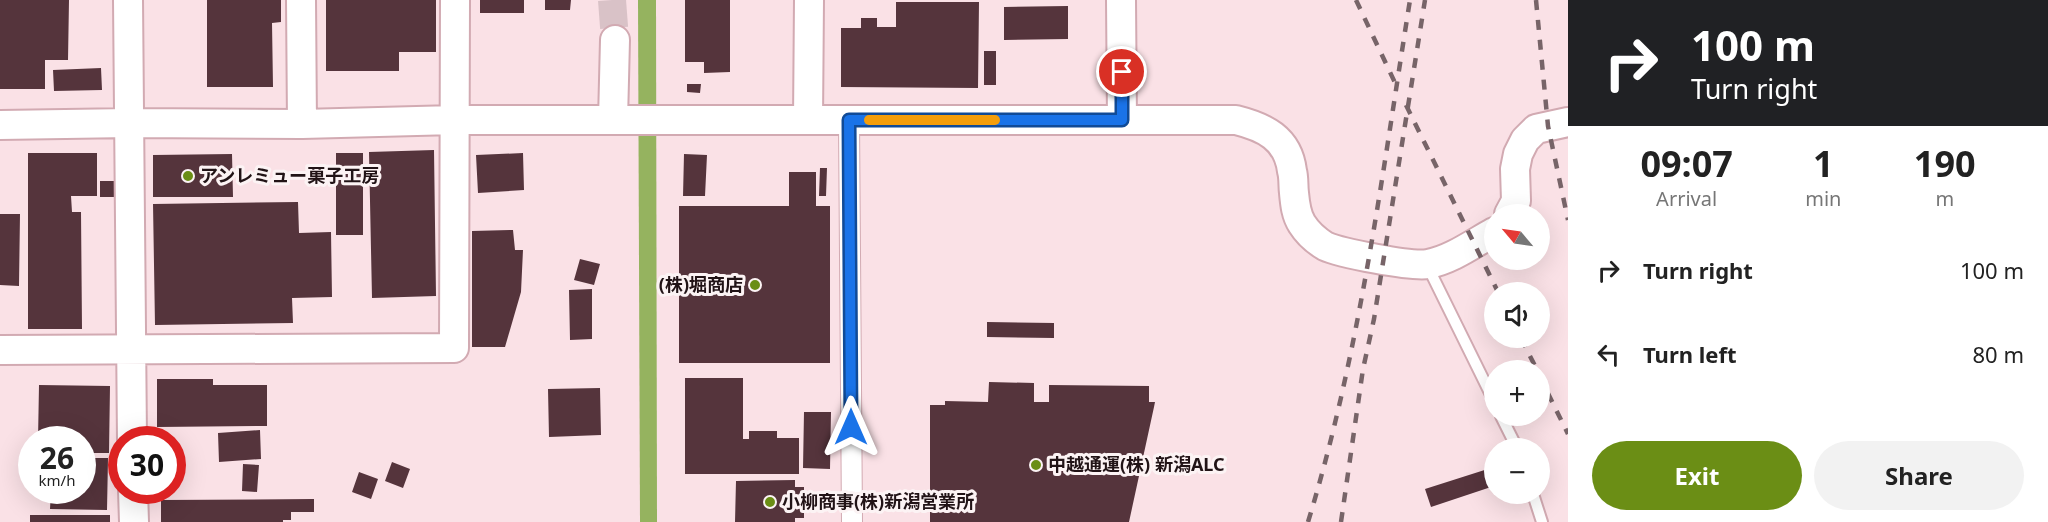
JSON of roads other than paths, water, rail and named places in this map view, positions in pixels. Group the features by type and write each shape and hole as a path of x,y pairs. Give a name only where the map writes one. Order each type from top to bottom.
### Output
{"street":[{"path":"128,0 132,426"},
{"path":"301,0 302,124"},
{"path":"0,350 454,348 455,0"},
{"path":"808,120 809,0"},
{"path":"1120,0 1122,120"},
{"path":"613,120 615,40"},
{"path":"0,125 302,124 455,120 1236,120 1257,125 1272,133 1288,155 1296,209 1301,224 1324,245 1338,251 1427,264 1445,258 1484,237"},
{"path":"849,120 852,522"},
{"path":"1514,204 1515,169 1518,154 1525,140 1536,129 1568,122"},
{"path":"133,504 134,522"}],"lane":[{"path":"1427,264 1484,380"},
{"path":"1536,504 1542,522"}],"tunnel":[{"path":"612,0 615,40"}],"railway":[{"path":"1356,0 1397,87"},
{"path":"1308,522 1326,458 1356,328 1410,0"},
{"path":"1341,522 1363,369 1374,319 1425,0"},
{"path":"1536,0 1548,126 1568,220"},
{"path":"1406,105 1493,282"},
{"path":"1526,348 1532,360"},
{"path":"1550,397 1568,434"}],"place":[{"name":"アンレミュー菓子工房","path":"188,176"},
{"name":"(株)堀商店","path":"755,285"},
{"name":"中越通運(株) 新潟ALC","path":"1036,465"},
{"name":"小柳商事(株)新潟営業所","path":"770,502"}]}
